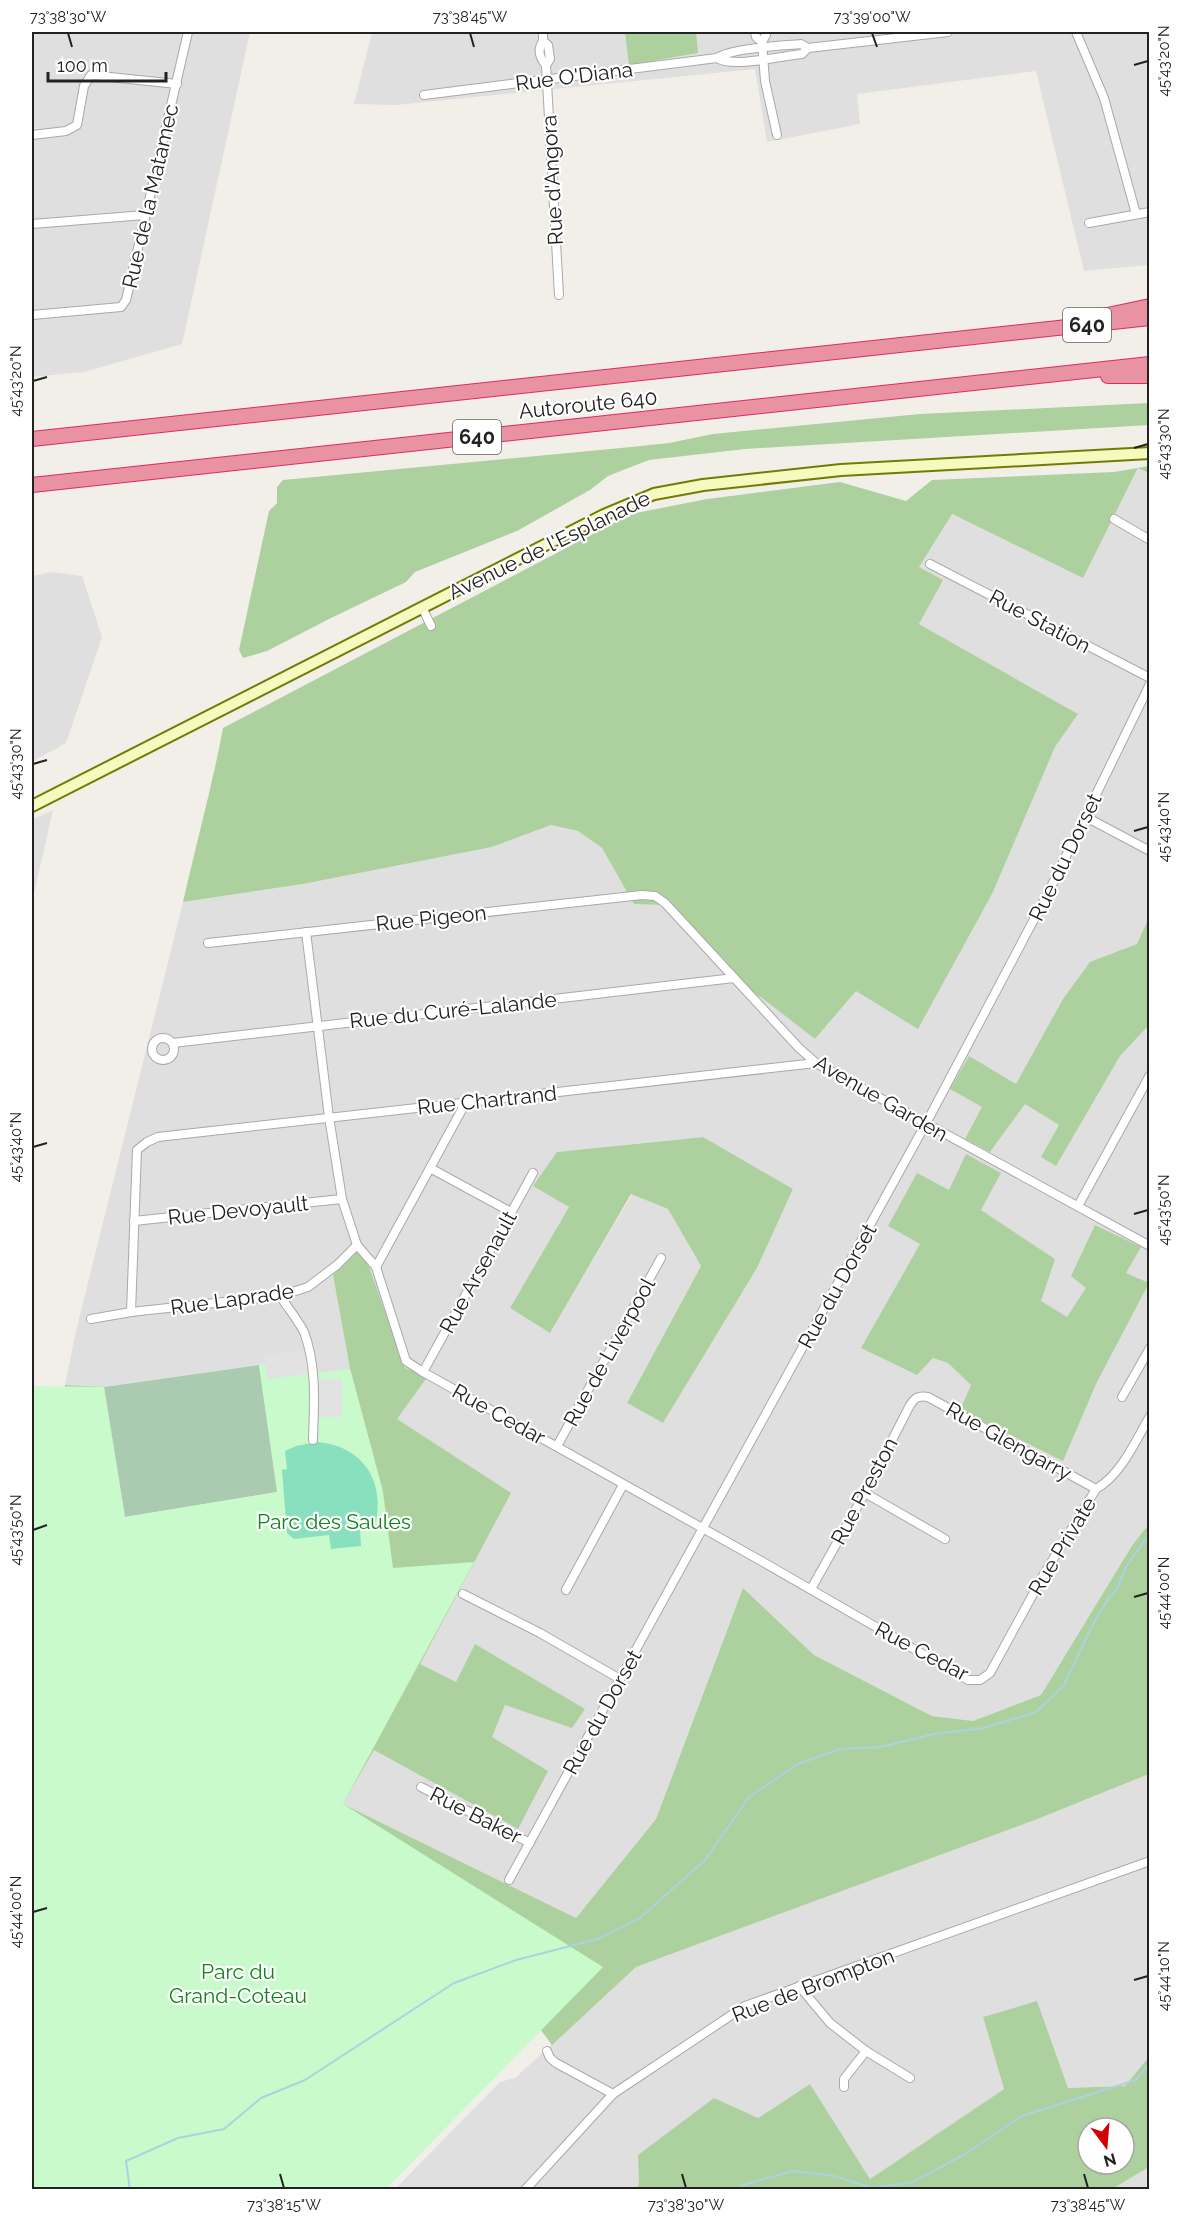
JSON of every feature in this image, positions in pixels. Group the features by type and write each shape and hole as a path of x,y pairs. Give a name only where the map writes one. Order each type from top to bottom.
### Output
{"highway":[{"path":"1024,332 1149,306"},
{"name":"Autoroute 640","path":"32,439 1149,318"},
{"name":"Autoroute 640","path":"32,485 1149,364"},
{"path":"1046,375 1149,376"}],"street":[{"name":"Rue de la Matamec","path":"32,315 121,307 126,300 188,32"},
{"name":"Rue d'Angora","path":"543,32 543,41 539,47 540,58 546,65 559,295"},
{"path":"755,32 762,46"},
{"path":"765,32 762,46 765,81 777,135"},
{"name":"Rue O'Diana","path":"427,94 717,58 725,53 762,46 801,44 808,48 948,32"},
{"path":"1076,32 1104,98 1136,214"},
{"name":"Rue O'Diana","path":"717,58 724,62 802,54 808,48"},
{"path":"32,135 66,131 77,125 84,86 91,75 177,84"},
{"path":"1089,223 1149,212"},
{"path":"32,224 145,215"},
{"name":"Avenue de l'Esplanade","path":"32,806 638,499 668,490 841,470 1149,453"},
{"path":"1114,519 1149,540"},
{"name":"Rue Station","path":"930,564 1149,678"},
{"path":"422,607 431,626"},
{"name":"Rue du Dorset","path":"509,1880 926,1124 1049,891 1149,684"},
{"path":"1084,816 1149,851"},
{"name":"Rue Pigeon","path":"208,943 642,895 655,896"},
{"name":"Avenue Garden","path":"655,896 665,903 816,1063 1149,1246"},
{"name":"Rue Cedar","path":"306,932 328,1116 342,1199 357,1245 376,1267 406,1361 968,1680 980,1680"},
{"name":"Rue du Curé-Lalande","path":"172,1043 734,978"},
{"name":"Rue Chartrand","path":"134,1221 137,1150 158,1137 328,1116 816,1063"},
{"path":"1078,1206 1149,1075"},
{"path":"376,1267 466,1102"},
{"path":"430,1168 511,1212"},
{"name":"Rue Arsenault","path":"423,1372 533,1173"},
{"name":"Rue Devoyault","path":"134,1221 342,1199"},
{"path":"131,1312 134,1221"},
{"name":"Rue Laprade","path":"91,1319 131,1312 280,1296 308,1287 337,1265 357,1245"},
{"name":"Rue de Liverpool","path":"557,1446 661,1258"},
{"path":"280,1296 303,1332 311,1360 314,1385 313,1440"},
{"path":"1122,1397 1149,1348"},
{"name":"Rue Glengarry","path":"921,1396 928,1397 1095,1489"},
{"name":"Rue Preston","path":"811,1589 865,1493 909,1407 916,1398 921,1396"},
{"name":"Rue Private","path":"980,1680 990,1673 1044,1574 1095,1489 1106,1483 1115,1472 1149,1416"},
{"path":"566,1590 623,1485"},
{"path":"865,1493 945,1539"},
{"path":"463,1594 540,1633 620,1679"},
{"name":"Rue Baker","path":"421,1787 531,1843"},
{"name":"Rue de Brompton","path":"525,2190 613,2094 730,2015 754,2002 1149,1862"},
{"path":"799,1986 830,2023 866,2051 910,2079"},
{"path":"547,2051 556,2063 613,2094"},
{"path":"844,2087 844,2079 866,2051"}],"shaded area":[{"path":"32,32 250,32 182,344 84,372 32,377"},
{"path":"372,32 1149,32 1149,265 1084,271 1036,71 857,94 860,124 767,142 755,69 396,105 354,104"},
{"path":"1139,467 1149,473 1149,1524 1133,1544 1041,1695 973,1721 932,1716 814,1655 743,1588 656,1819 576,1918 343,1804 474,1562 396,1419 405,1369 370,1269 359,1247 333,1275 350,1369 315,1374 308,1358 104,1387 65,1385 76,1331 183,902 303,884 492,847 551,825 578,831 602,848 634,903 662,905 732,982 762,998 815,1039 856,991 993,892 1055,747 1078,714 919,624 942,580 918,567 951,514 1083,577","holes":["702,1137 793,1189 757,1268 663,1423 627,1403 701,1266 668,1209 632,1194 550,1333 510,1308 569,1207 557,1152"]},
{"path":"52,572 82,576 102,637 66,743 32,762 32,576"},
{"path":"53,810 32,902 32,820"},
{"path":"305,1350 308,1374 267,1379 264,1355"},
{"path":"342,1379 342,1417 318,1417 317,1380"},
{"path":"1149,1774 1149,2057 1125,2086 1067,2088 1037,2002 983,2017 1004,2089 870,2179 810,2084 758,2118 639,2185 636,2189 394,2190 500,2082 515,2078 636,1967 1035,1820"},
{"path":"1149,2167 1149,2189 1112,2189 1136,2176"}],"green space":[{"path":"625,32 696,32 698,53 629,65"},
{"path":"1149,403 1149,425 745,449 649,460 608,476 590,490 517,531 415,572 406,582 267,651 243,658 239,650 269,511 277,503 277,487 283,480 631,447 669,443 713,434 920,414"},
{"path":"1149,466 1149,473 1138,468 1083,578 952,514 919,567 943,580 919,624 1078,714 1055,747 993,892 918,1029 856,991 815,1039 762,998 732,982 662,905 634,904 602,848 578,831 551,825 492,847 303,884 183,902 223,728 631,514 707,499 840,482 906,501 932,480 1114,472"},
{"path":"1147,922 1150,922 1149,1029 1146,1028 1120,1056 1056,1166 1041,1157 1059,1125 1025,1104 990,1152 965,1139 982,1107 950,1089 969,1056 1016,1084 1063,999 1090,962 1137,944"},
{"path":"703,1137 793,1189 757,1268 663,1423 627,1403 701,1266 668,1209 631,1194 550,1333 510,1308 569,1207 533,1186 557,1152"},
{"path":"966,1154 1001,1173 981,1210 1055,1259 1041,1301 1067,1317 1086,1288 1071,1276 1095,1225 1141,1247 1126,1273 1149,1283 1097,1382 1063,1461 960,1410 971,1385 948,1363 933,1358 917,1375 861,1348 920,1244 888,1226 917,1173 949,1190"},
{"name":"Parc du Grand-Coteau","path":"359,1247 370,1269 405,1368 428,1376 397,1419 511,1493 420,1664 456,1682 475,1644 585,1709 572,1728 505,1705 492,1737 548,1771 518,1829 374,1750 343,1804 576,1918 656,1819 743,1588 814,1655 932,1716 973,1721 1041,1695 1133,1544 1149,1524 1149,1774 1035,1820 636,1967 552,2045 534,2021 32,2190 32,1539 60,1420 65,1385 104,1387 125,1517 383,1492 350,1369 333,1275"},
{"name":"Parc du Grand-Coteau","path":"308,1358 315,1374 350,1369 383,1492 393,1568 474,1562 343,1804 603,1967 386,2189 32,2190 32,1386 104,1387 125,1517 277,1492 259,1365"},
{"path":"259,1365 278,1492 125,1517 104,1387"},
{"name":"Parc des Saules","path":"317,1442 347,1450 358,1458 374,1481 378,1510 375,1526 360,1527 361,1546 331,1549 329,1535 294,1539 287,1533 282,1470 287,1469 285,1451 296,1446"},
{"path":"1037,2001 1068,2088 1125,2086 1149,2057 1149,2167 1136,2175 1136,2116 1076,2116 1076,2176 1134,2176 1112,2189 636,2189 639,2185 638,2155 714,2098 758,2118 810,2084 870,2179 1004,2089 983,2017"}],"waterway":[{"path":"130,2190 126,2161 178,2138 224,2129 261,2098 305,2080 454,1983 516,1960 598,1939 640,1918 705,1860 749,1797 798,1764 840,1749 881,1747 934,1734 984,1728 1036,1712 1064,1685 1091,1628 1109,1597 1117,1589 1126,1567 1150,1533"},
{"path":"737,2190 743,2185 793,2171 834,2176 872,2188 913,2182 965,2154 1022,2116 1136,2080 1150,2063"}]}
